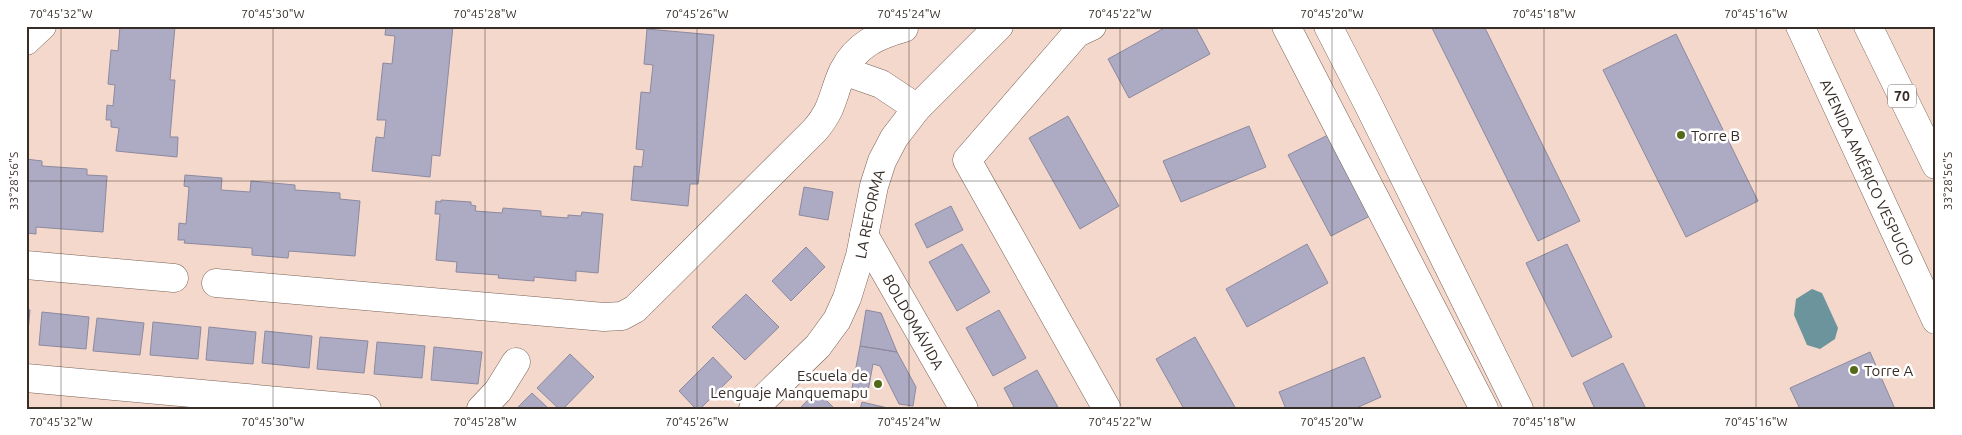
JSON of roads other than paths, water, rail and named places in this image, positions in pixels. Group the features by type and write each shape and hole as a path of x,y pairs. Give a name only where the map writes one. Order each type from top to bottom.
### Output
{"main road":[{"path":"26,41 42,26"},
{"name":"LA REFORMA","path":"753,409 818,346 837,320 855,276 870,202 882,161 894,138 917,108 999,26"},
{"path":"1092,26 1077,33 967,160 1107,409"},
{"path":"1286,26 1484,409"},
{"path":"1328,26 1509,406"},
{"name":"AVENIDA AMÉRICO VESPUCIO","path":"1800,26 1936,320"},
{"name":"70","path":"1868,26 1936,165"},
{"path":"216,283 604,317 622,316 635,309 825,119 832,106 844,71 858,50 880,34 904,28"},
{"path":"844,71 881,84 917,108"},
{"name":"BOLDOMÁVIDA","path":"864,235 964,409"},
{"path":"26,265 174,278"},
{"path":"481,409 498,391 516,362"},
{"path":"26,378 236,403 367,409"},
{"path":"940,409 947,379"}],"water":[{"path":"1812,289 1822,293 1838,328 1835,339 1820,349 1807,345 1794,315 1796,299"}],"place":[{"name":"Torre B","path":"1681,135"},
{"name":"Torre A","path":"1854,370"},
{"name":"Escuela de Lenguaje Manquemapu","path":"878,384"}]}
